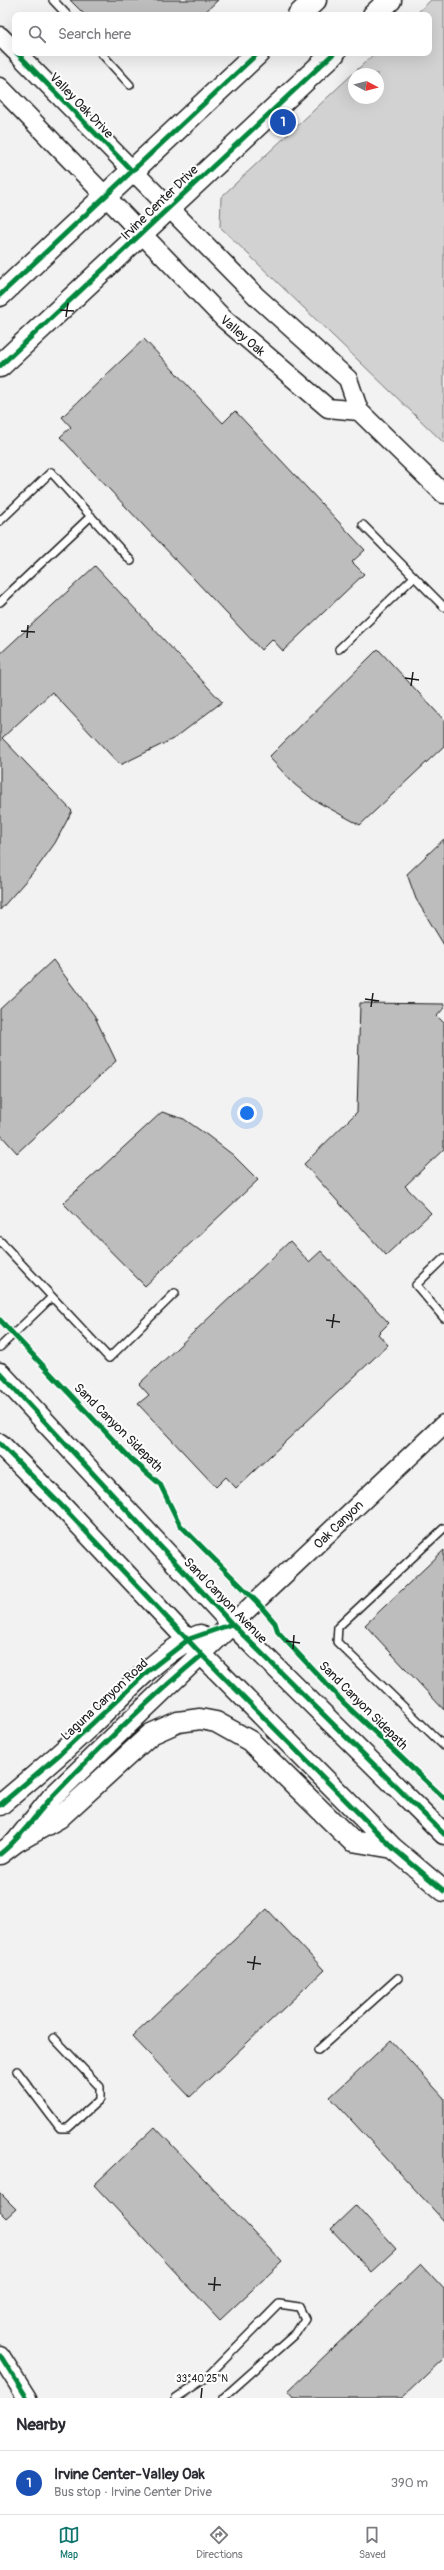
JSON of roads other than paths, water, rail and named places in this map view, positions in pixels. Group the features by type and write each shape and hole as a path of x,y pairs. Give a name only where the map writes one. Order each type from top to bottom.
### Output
{"main road":[{"path":"301,12 315,0"},
{"path":"377,12 390,0"},
{"path":"0,294 255,56"},
{"name":"Irvine Center Drive","path":"0,366 331,56"},
{"name":"Sand Canyon Avenue","path":"0,1373 232,1624 444,1834"},
{"path":"0,1444 189,1639 202,1655 393,1848 444,1891"},
{"path":"16,1842 52,1797 170,1682 202,1655 232,1624"},
{"name":"Laguna Canyon Road","path":"0,1805 60,1754 148,1671 189,1639 232,1624"},
{"path":"0,1854 16,1842 59,1818 151,1734 178,1722 200,1718 216,1722 250,1741 352,1841 393,1848"}],"street":[{"name":"Valley Oak Drive","path":"0,36 12,48"},
{"name":"Valley Oak Drive","path":"20,56 169,207"},
{"path":"0,87 143,233"},
{"path":"169,207 257,297 348,379 359,411 444,494"},
{"name":"Valley Oak","path":"143,233 224,319 328,408 359,411"},
{"name":"Oak Canyon","path":"232,1624 444,1424"},
{"path":"0,2355 28,2398"}],"lane":[{"path":"53,0 64,12"},
{"path":"104,56 130,85"},
{"path":"0,521 50,472 131,561"},
{"path":"0,602 91,516"},
{"path":"363,524 444,607"},
{"path":"339,649 414,577"},
{"path":"0,1241 109,1358 175,1293"},
{"path":"444,1258 416,1285 444,1318"},
{"path":"0,1346 52,1297"},
{"path":"444,1528 338,1627 337,1642 444,1746"},
{"path":"318,2050 398,1978"},
{"path":"17,2071 60,2128 68,2128 100,2099 102,2093 100,2087 54,2038"},
{"path":"176,2398 207,2377 280,2304 299,2307 305,2319 296,2333 224,2397"}],"place":[{"name":"Irvine Center-Valley Oak","path":"283,122"}]}
